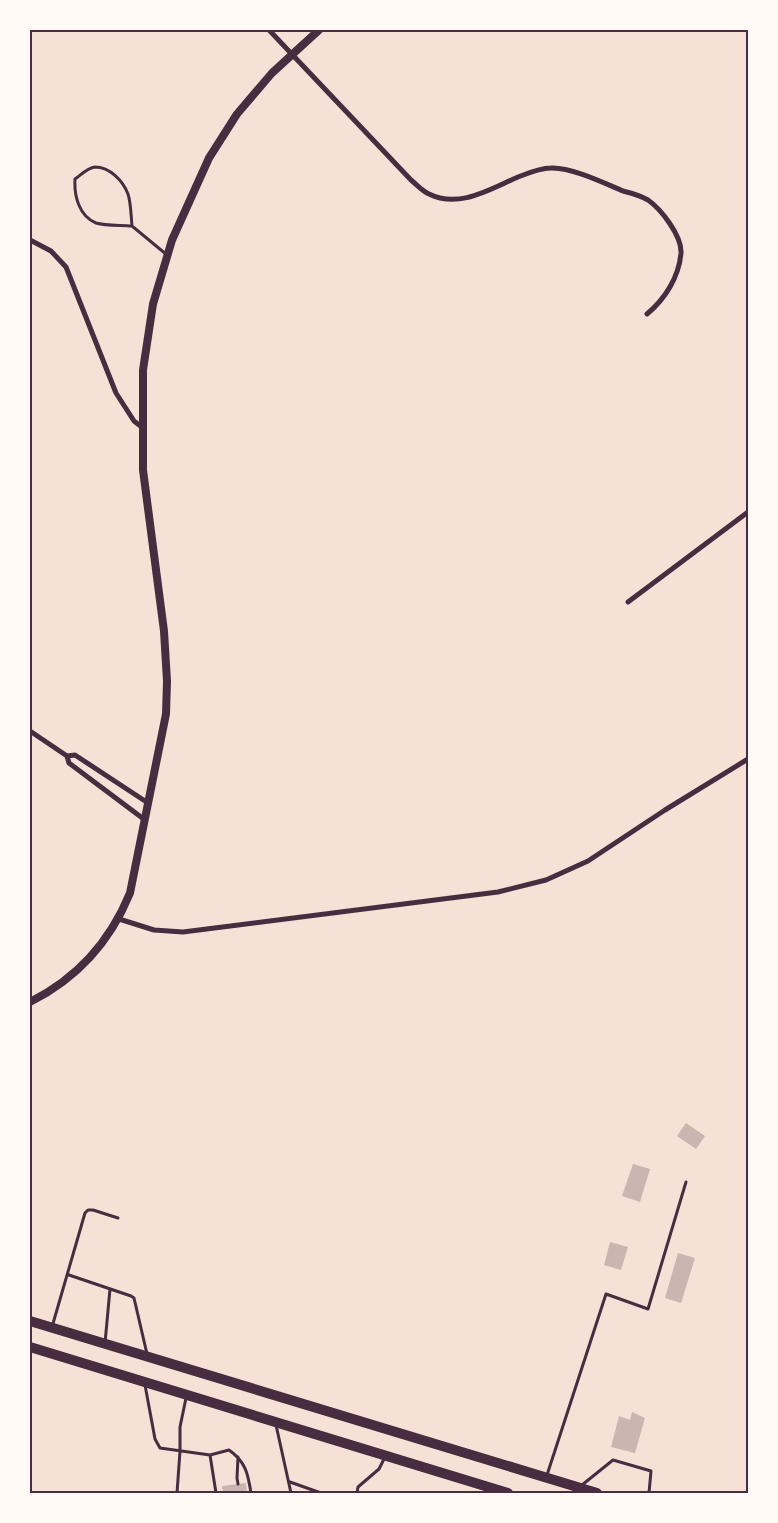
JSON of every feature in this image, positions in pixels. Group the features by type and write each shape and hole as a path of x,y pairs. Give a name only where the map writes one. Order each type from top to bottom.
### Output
{"highway":[{"path":"30,1321 597,1493"},
{"path":"30,1347 508,1493"}],"street":[{"path":"269,30 411,180 426,193 440,199 458,200 474,196 530,172 550,168 567,170 647,199 661,212 674,230 681,249 680,262 668,291 657,306 647,314"},
{"path":"30,1002 62,984 91,959 119,919 130,893 166,714 167,681 164,631 142,470 143,370 153,304 167,256 209,158 237,114 272,72 319,30"},
{"path":"30,240 51,251 66,268 116,393 134,421 143,428"},
{"path":"628,602 748,512"},
{"path":"30,731 67,756 69,763 145,820"},
{"path":"67,756 76,755 148,803"},
{"path":"119,919 154,930 183,932 498,892 546,880 588,861 664,810 748,758"}],"lane":[{"path":"132,226 128,194 120,180 108,170 95,167 84,171 75,179 74,194 87,217 98,223 132,226 167,256"},
{"path":"546,1478 606,1294 648,1309 686,1182"},
{"path":"52,1327 88,1210 118,1218"},
{"path":"69,1275 134,1298 148,1357"},
{"path":"105,1344 110,1288"},
{"path":"144,1382 155,1440 160,1448 210,1455 226,1450 232,1451 247,1469 251,1493"},
{"path":"177,1493 180,1427 187,1395"},
{"path":"275,1422 291,1493"},
{"path":"210,1455 216,1493"},
{"path":"358,1493 358,1488 379,1469 385,1456"},
{"path":"238,1458 238,1484"},
{"path":"579,1488 613,1460 651,1471 649,1493"},
{"path":"289,1482 322,1493"}],"building":[{"path":"686,1123 705,1136 696,1149 677,1136"},
{"path":"633,1164 650,1169 640,1202 622,1196"},
{"path":"610,1242 628,1247 621,1270 604,1265"},
{"path":"678,1253 695,1258 681,1303 665,1298"},
{"path":"632,1412 645,1418 635,1453 611,1447 619,1416 630,1420"},
{"path":"246,1483 247,1493 223,1493 222,1486"}]}
